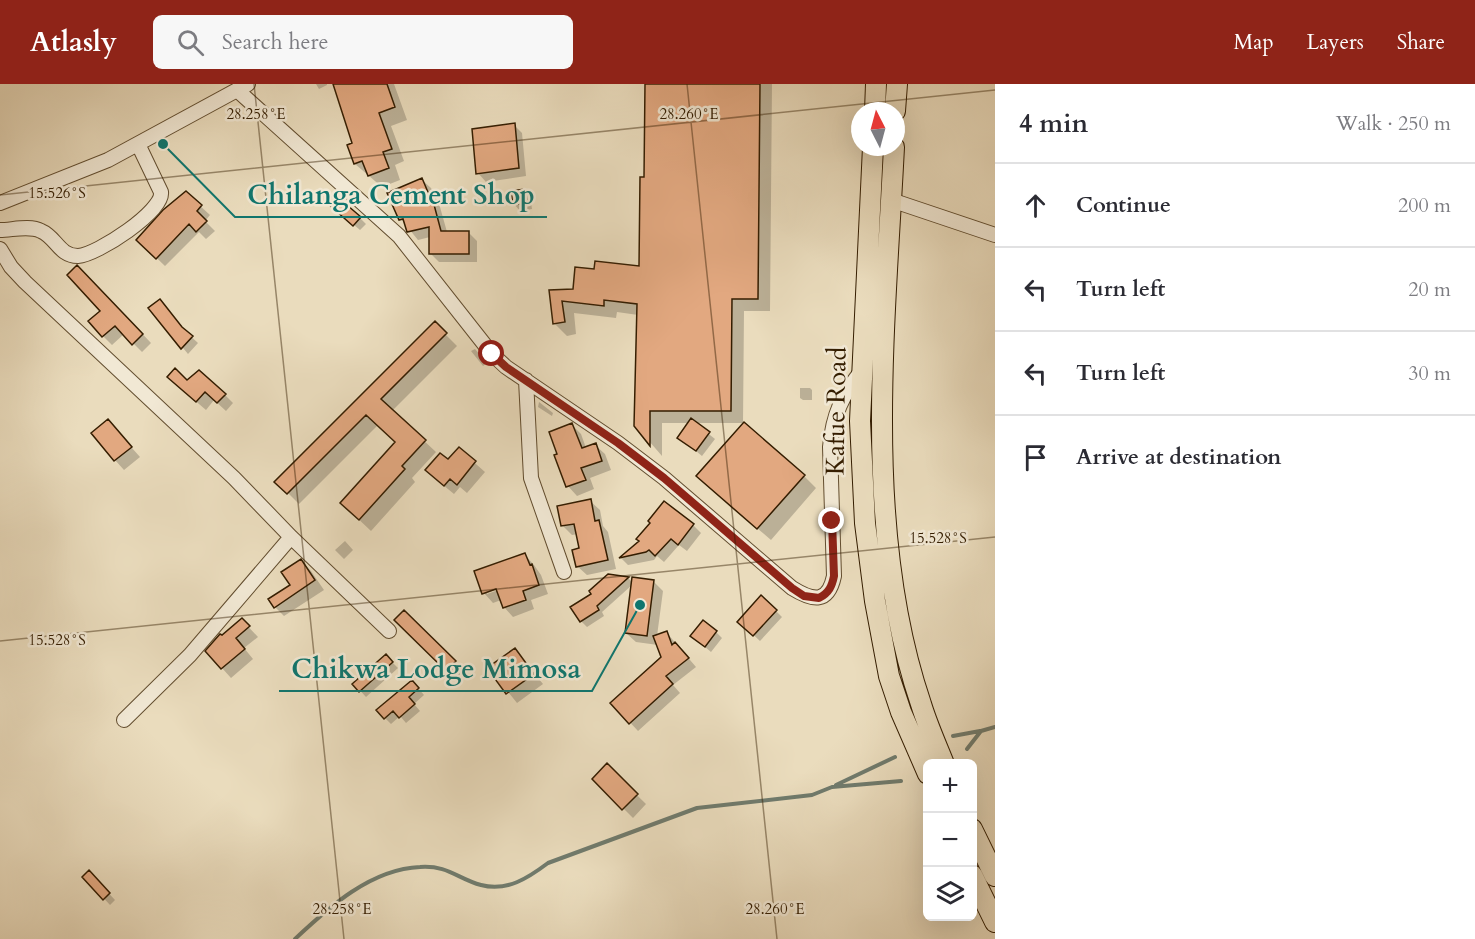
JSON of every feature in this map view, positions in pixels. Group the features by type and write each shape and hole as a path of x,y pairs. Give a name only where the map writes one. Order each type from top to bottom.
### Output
{"highway":[{"path":"875,102 876,84"},
{"path":"896,102 897,84"},
{"name":"Kafue Road","path":"873,156 863,370 861,472 865,523 875,601 889,676 923,764"},
{"name":"Kafue Road","path":"893,156 883,386 887,530 896,605 906,652 920,704 942,759"},
{"path":"977,839 995,876"},
{"path":"977,885 995,922"}],"street":[{"path":"0,203 108,160 243,87 399,236 492,354 664,478 804,596 819,598 829,591 834,576 830,447 833,423 848,388 863,370"},
{"path":"0,230 41,231 61,250 71,255 85,255 111,243 143,219 162,198 138,144"},
{"path":"891,200 995,235"},
{"path":"0,249 21,278 234,478 291,537 389,631"},
{"path":"526,380 531,478 564,572"},
{"path":"124,720 185,662 291,537"}],"building":[{"path":"333,84 387,84 395,107 379,113 392,149 383,152 389,168 368,176 362,161 354,164 347,145 352,143"},
{"path":"645,84 760,84 758,299 732,299 731,411 650,411 650,446 634,426 637,304 604,300 604,306 562,301 565,322 553,324 549,290 573,289 575,267 594,269 595,261 639,266 640,177 644,177"},
{"path":"515,123 519,168 476,174 472,129"},
{"path":"422,178 432,197 441,231 469,231 469,254 429,254 429,227 407,232 403,219 399,220 387,193"},
{"path":"525,189 527,203 513,205 511,191"},
{"path":"186,191 202,205 197,211 207,221 196,232 189,224 156,259 136,240 163,210"},
{"path":"334,194 361,217 353,226 326,202"},
{"path":"77,265 143,334 132,345 115,326 102,337 88,321 100,311 67,275"},
{"path":"160,299 182,327 193,336 181,349 148,308"},
{"path":"435,321 447,333 381,399 426,440 402,466 405,469 359,520 340,503 395,442 366,415 287,494 274,482"},
{"path":"175,368 187,380 199,370 226,394 217,403 205,392 196,402 167,377"},
{"path":"691,418 710,432 696,451 677,438"},
{"path":"108,419 132,447 114,461 91,433"},
{"path":"744,422 805,475 757,529 696,476"},
{"path":"572,423 582,448 596,443 602,461 581,468 586,480 566,487 554,455 557,454 549,432"},
{"path":"459,447 476,461 457,485 450,479 444,486 425,470 440,453 448,459"},
{"path":"591,499 595,521 599,520 608,560 576,567 572,550 579,548 574,524 561,526 557,506"},
{"path":"664,501 694,524 678,545 671,539 655,556 649,550 619,558 639,541 636,539"},
{"path":"525,553 530,565 532,564 539,585 523,591 526,600 503,608 496,589 482,594 474,571"},
{"path":"301,559 315,580 274,608 268,599 290,585 281,572"},
{"path":"608,574 629,577 597,606 599,610 580,622 570,607 591,594 589,591"},
{"path":"632,577 654,580 647,636 625,633"},
{"path":"761,595 777,610 753,636 737,622"},
{"path":"404,610 456,661 446,671 394,620"},
{"path":"242,618 250,626 236,638 245,649 221,669 205,651 220,634 222,635"},
{"path":"703,620 717,631 705,647 690,636"},
{"path":"667,631 672,645 675,642 689,658 666,676 673,684 629,724 610,703 661,657 653,636"},
{"path":"515,648 534,674 506,694 487,668"},
{"path":"386,654 393,662 359,692 352,684"},
{"path":"412,680 419,688 409,697 415,704 399,718 393,711 384,719 376,710"},
{"path":"607,763 638,794 622,810 592,779"},
{"path":"89,870 110,893 103,900 82,877"}],"waterway":[{"path":"967,749 981,731 995,727"},
{"path":"953,736 980,731"},
{"path":"836,785 895,757"},
{"path":"295,939 352,892 368,882 402,869 438,868 481,885 500,887 517,882 548,863 697,808 812,795 832,787 901,781"}],"place":[{"name":"Chilanga Cement Shop","path":"163,144"},
{"name":"Chikwa Lodge Mimosa","path":"640,605"}],"route":[{"path":"492,354 506,367 618,443 664,478 804,596 819,598 829,591 832,584 834,576 832,521"}]}
